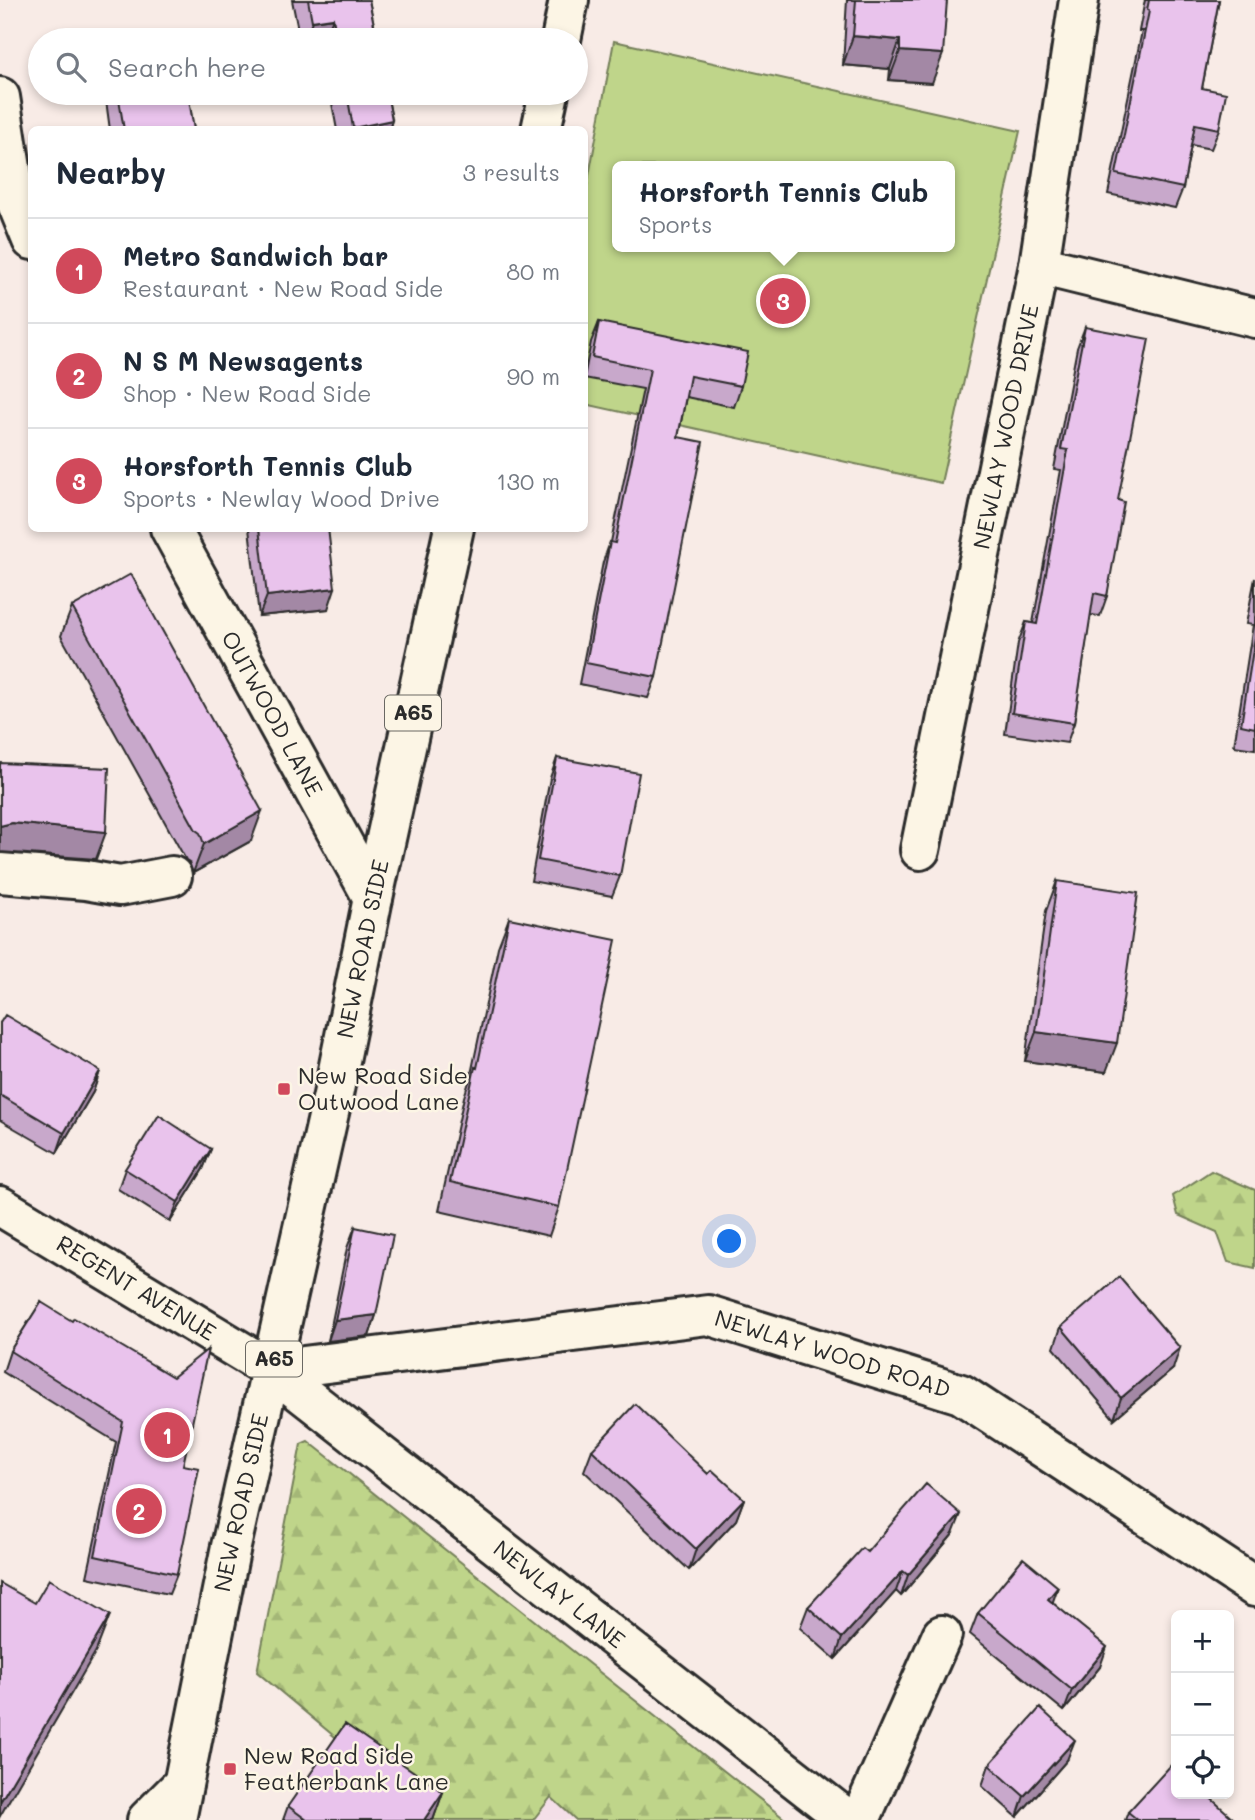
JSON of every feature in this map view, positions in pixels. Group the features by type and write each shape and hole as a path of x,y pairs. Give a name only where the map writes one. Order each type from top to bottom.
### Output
{"street":[{"path":"563,28 569,0"},
{"name":"NEWLAY WOOD DRIVE","path":"920,850 1039,265 1079,0"},
{"path":"0,97 8,200 28,233"},
{"path":"542,126 546,105"},
{"path":"1039,265 1255,318"},
{"name":"OUTWOOD LANE","path":"172,532 373,898"},
{"name":"NEW ROAD SIDE","path":"179,1802 230,1551 330,1108 453,532"},
{"path":"0,873 86,880 120,886 172,876"},
{"name":"REGENT AVENUE","path":"0,1206 272,1370"},
{"name":"NEWLAY WOOD ROAD","path":"272,1370 708,1315 961,1394 1255,1587"},
{"name":"NEWLAY LANE","path":"272,1370 848,1820"},
{"path":"860,1820 942,1635"},
{"path":"147,1820 179,1802"}],"shaded area":[{"path":"551,1797 576,1820 533,1820"}],"green space":[{"path":"614,41 1020,131 941,483 588,405 588,181"},
{"path":"1211,1171 1255,1190 1255,1268 1228,1262 1217,1232 1178,1215 1173,1196"},
{"path":"308,1441 786,1820 576,1820 551,1797 533,1820 435,1820 257,1672 301,1444"}],"building":[{"path":"308,0 369,0 375,28 335,28 333,18 312,21"},
{"path":"856,0 947,0 943,54 900,51 900,40 853,36"},
{"path":"1149,0 1219,0 1202,88 1226,93 1219,129 1195,124 1183,188 1116,174"},
{"path":"120,105 190,105 193,126 123,126"},
{"path":"349,105 389,105 392,120 353,126"},
{"path":"599,322 748,352 741,386 690,376 678,437 703,442 656,677 586,663 610,542 615,543 650,369 592,357"},
{"path":"1085,327 1149,339 1118,500 1124,502 1107,596 1094,593 1074,723 1012,713 1026,622 1037,624 1068,450 1061,449"},
{"path":"259,532 328,532 335,588 267,596"},
{"path":"131,574 262,811 204,844 72,607"},
{"path":"1255,637 1255,728 1241,725"},
{"path":"557,758 639,773 620,876 538,860"},
{"path":"0,763 109,768 106,832 12,823 0,826"},
{"path":"1057,881 1138,893 1117,1043 1036,1032"},
{"path":"509,918 616,940 559,1207 450,1182"},
{"path":"5,1015 100,1071 64,1133 0,1095 0,1023"},
{"path":"159,1115 211,1149 178,1202 125,1169"},
{"path":"355,1227 393,1235 376,1315 335,1320"},
{"path":"1119,1277 1180,1348 1121,1398 1061,1327"},
{"path":"41,1302 72,1321 74,1318 173,1377 208,1349 183,1465 199,1468 177,1574 95,1556 123,1422 10,1351"},
{"path":"635,1404 708,1474 712,1470 744,1499 696,1549 592,1450"},
{"path":"926,1484 961,1514 908,1575 903,1571 842,1638 808,1607 862,1548 867,1552"},
{"path":"1023,1558 1058,1587 1048,1599 1107,1647 1072,1690 978,1613"},
{"path":"49,1579 110,1615 0,1802 0,1583 35,1603"},
{"path":"1040,1708 1075,1740 1024,1796 989,1765"},
{"path":"345,1724 443,1792 424,1820 307,1820 288,1806"},
{"path":"1171,1765 1171,1799 1212,1799 1235,1820 1138,1820 1128,1812"}],"place":[{"name":"Horsforth Tennis Club","path":"783,301"},
{"name":"New Road Side Outwood Lane","path":"284,1089"},
{"name":"Metro Sandwich bar","path":"167,1435"},
{"name":"N S M Newsagents","path":"139,1511"},
{"name":"New Road Side Featherbank Lane","path":"230,1769"}]}
